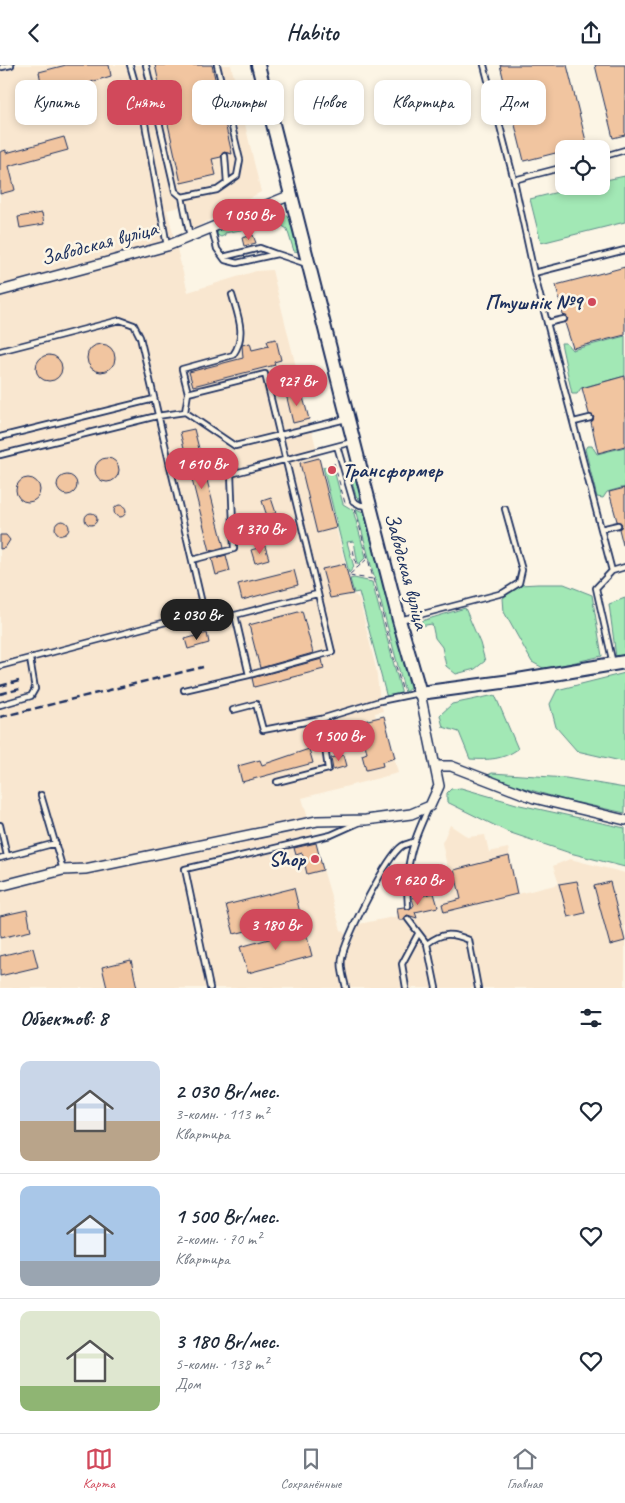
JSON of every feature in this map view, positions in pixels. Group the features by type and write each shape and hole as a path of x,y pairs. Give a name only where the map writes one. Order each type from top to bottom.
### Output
{"street":[{"name":"Заводская вуліца","path":"258,65 369,506 420,693 439,786 430,806"},
{"name":"Заводская вуліца","path":"0,291 167,245 212,229 291,195"},
{"path":"420,693 518,680 619,663"},
{"path":"436,766 451,766 534,798 625,820"},
{"path":"0,886 63,870 85,869 317,821 366,820 412,814 430,806"}],"lane":[{"path":"2,67 11,65"},
{"path":"130,65 142,107 167,245"},
{"path":"146,65 175,191 182,197 190,237"},
{"path":"182,197 217,190 237,177 240,159 217,65"},
{"path":"484,65 514,180 534,273 612,571"},
{"path":"610,154 625,150"},
{"path":"225,156 227,183"},
{"path":"514,180 555,169"},
{"path":"212,229 217,249 225,260 237,263 277,254"},
{"path":"222,257 260,248 308,264"},
{"path":"534,273 625,250"},
{"path":"185,412 188,393 182,369 233,355 237,349 241,330 232,295"},
{"path":"547,323 564,319"},
{"path":"0,351 120,320 134,325 140,337 204,612"},
{"path":"184,690 249,675 332,651 265,374 188,393"},
{"path":"0,437 154,399"},
{"path":"0,455 157,416 185,412 235,446 347,419"},
{"path":"574,422 590,418"},
{"path":"192,560 234,549 230,474 353,442"},
{"path":"337,446 353,501 360,505 369,506"},
{"path":"399,620 503,593 519,583 522,570 505,509"},
{"path":"601,529 618,525"},
{"path":"619,663 596,588 612,571 625,567"},
{"path":"0,666 204,612 235,615 317,594"},
{"path":"235,615 249,675"},
{"path":"0,705 31,696 35,689 30,659"},
{"path":"233,710 256,703 263,730 321,719 420,693"},
{"path":"277,782 328,769 321,719"},
{"path":"41,795 63,870"},
{"path":"408,906 408,863 413,841 430,806"},
{"path":"210,988 185,869 331,835 366,820"},
{"path":"0,825 8,856"},
{"path":"346,988 341,967 342,957 354,926 391,858 402,846 413,841"},
{"path":"0,858 56,843"},
{"path":"408,919 418,935 427,943 436,988"},
{"path":"427,943 436,936 452,933 469,940 478,988"},
{"path":"406,988 402,964 418,935"}],"path":[{"path":"334,463 345,503 355,509 404,696"},
{"path":"353,550 357,569"},
{"path":"368,558 348,576 374,579"}],"shaded area":[{"path":"0,65 231,65 235,80 192,80 192,125 245,125 261,192 195,228 192,228 188,205 167,210 188,292 256,271 272,270 348,576 353,594 359,598 376,669 383,711 375,713 376,718 384,716 398,773 302,798 341,930 352,940 359,924 398,916 397,908 414,905 412,898 434,893 436,899 453,893 442,843 450,825 468,837 485,835 489,852 508,848 518,894 559,884 553,866 570,859 625,873 625,988 0,988"}],"green space":[{"path":"625,176 625,222 541,243 530,199 555,193 555,195 610,195 610,179"},
{"path":"269,209 277,210 288,217 292,223 299,252 294,251 287,229 278,223 225,233 221,237 217,235 218,229"},
{"path":"625,336 625,376 581,388 577,394 572,394 561,343 566,343 572,350"},
{"path":"587,446 592,446 597,454 625,447 625,487 607,492 603,498 597,497 585,449"},
{"path":"351,460 363,499 360,500 356,496 347,464"},
{"path":"333,466 343,504 353,510 366,557 358,565 354,541 347,542 354,567 349,573 323,467"},
{"path":"356,509 366,513 410,688 405,692"},
{"path":"354,578 372,582 402,695 387,698 359,592 354,593 350,579"},
{"path":"564,584 592,595 602,656 545,669 532,662 504,612 503,598 519,585"},
{"path":"625,598 625,655 616,657 609,604"},
{"path":"465,608 480,643 485,661 475,669 456,674 446,666 442,647 435,638 432,624 420,626 418,622"},
{"path":"625,673 625,762 577,751 556,727 550,704 557,690"},
{"path":"495,695 518,749 495,759 470,759 459,732 443,727 440,715 452,704"},
{"path":"492,773 566,778 625,788 625,813 565,800 489,778 488,775"},
{"path":"461,788 520,805 625,828 625,867 570,853 508,832 447,802 447,793 451,789"}],"building":[{"path":"66,65 109,65 111,76 97,80 41,80 39,72"},
{"path":"155,65 212,65 215,80 192,80 192,125 225,125 232,154 224,152 221,157 212,159 216,175 181,183 168,125 182,125 182,80 158,80"},
{"path":"500,65 567,65 586,140 555,140 555,153 524,161 515,125 546,125 546,80 504,80"},
{"path":"595,65 625,65 625,135 613,138"},
{"path":"64,137 68,150 9,166 15,190 0,194 0,152 6,150 6,153"},
{"path":"42,213 44,224 20,228 18,217"},
{"path":"253,235 256,243 244,246 242,238"},
{"name":"Птушнік №9","path":"625,267 625,335 573,348 565,323 568,318 563,315 556,285"},
{"path":"276,339 281,360 274,362 275,365 193,386 189,372 243,358 242,345 250,343 252,350 269,346 267,341"},
{"path":"101,344 111,348 115,358 111,368 101,372 91,368 87,358 91,348"},
{"path":"49,355 58,359 62,368 58,377 49,381 40,377 36,368 40,359"},
{"path":"625,376 625,446 598,453 591,422 594,417 589,414 582,388"},
{"path":"301,390 309,419 293,423 286,394"},
{"path":"194,429 224,547 210,551 180,432"},
{"path":"107,458 116,461 119,470 116,479 107,482 98,479 95,470 98,461"},
{"path":"319,458 336,528 317,533 300,463"},
{"path":"67,475 74,478 77,485 74,492 67,495 60,492 57,485 60,478"},
{"path":"28,478 33,479 39,485 39,495 33,501 28,502 23,501 17,495 16,490 17,485 23,479"},
{"path":"625,488 625,545 623,545 619,529 622,524 617,521 609,492"},
{"path":"271,498 276,513 267,516 262,501"},
{"path":"122,505 125,506 125,516 118,517 115,516 114,509 115,506"},
{"path":"93,513 96,514 96,524 89,525 86,524 85,517 86,514"},
{"path":"62,521 67,523 69,528 67,533 62,535 57,533 55,528 57,523"},
{"path":"0,535 6,535 10,540 5,548 0,549"},
{"path":"265,546 269,559 255,563 251,550"},
{"path":"226,555 230,571 216,575 212,559"},
{"path":"345,564 353,594 330,598 322,569"},
{"path":"294,570 298,585 242,600 238,584"},
{"path":"302,611 313,653 260,668 249,625"},
{"path":"207,633 209,643 188,649 185,639"},
{"path":"322,659 324,669 254,687 252,678"},
{"path":"384,716 395,758 382,762 383,766 366,770 362,755 367,753 360,722"},
{"path":"309,749 313,763 242,782 238,766 260,760 262,765"},
{"path":"344,755 347,766 333,770 331,758"},
{"path":"316,843 323,870 307,874 302,853 296,855 294,848"},
{"path":"509,856 517,894 444,912 442,904 461,899 454,870"},
{"path":"577,881 585,913 568,917 559,884"},
{"path":"610,882 625,941 610,945 594,886"},
{"path":"294,888 301,917 234,934 226,905"},
{"path":"434,893 438,907 415,912 417,918 407,915 404,920 399,920 397,908 404,907 410,910 414,905 412,898"},
{"path":"27,910 31,931 0,938 0,916"},
{"path":"305,929 312,956 248,973 240,947"},
{"path":"33,948 38,967 0,976 0,956"},
{"path":"131,960 137,988 107,988 102,967"}],"railway":[{"path":"0,717 203,667"},
{"path":"0,686 19,681"},
{"path":"0,694 20,689"}],"place":[{"name":"Птушнік №9","path":"592,302"},
{"name":"Трансформер","path":"332,470"},
{"name":"Shop","path":"315,859"}]}
